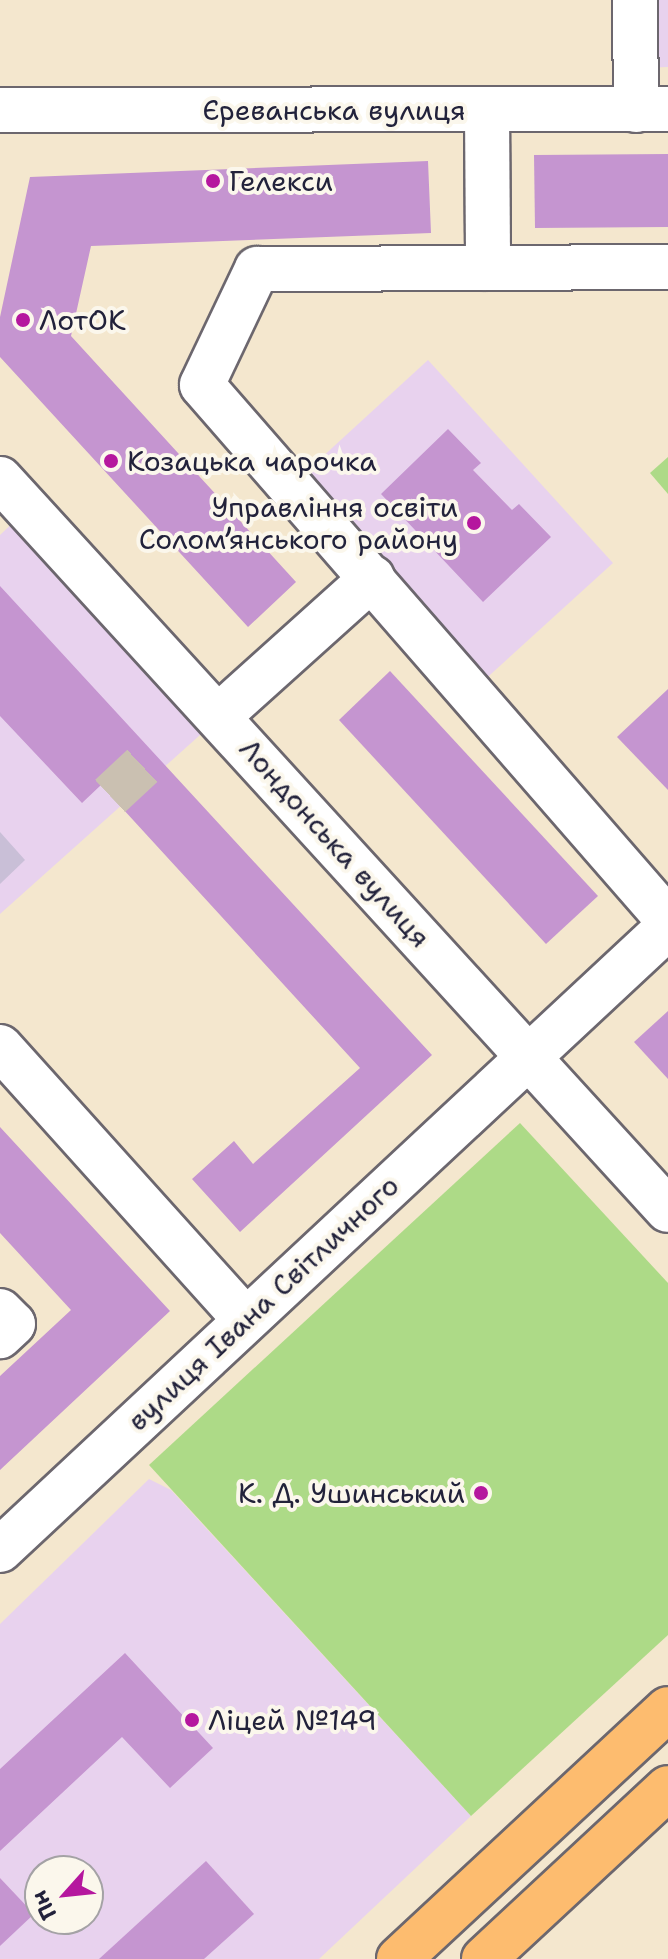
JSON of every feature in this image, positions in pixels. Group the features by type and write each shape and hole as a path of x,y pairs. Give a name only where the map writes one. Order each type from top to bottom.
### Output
{"main road":[{"path":"399,1959 668,1709"},
{"path":"484,1959 668,1788"}],"street":[{"path":"635,0 652,110"},
{"name":"Єреванська вулиця","path":"0,110 652,110"},
{"path":"487,111 488,268"},
{"path":"664,916 202,385 257,269 668,267"},
{"name":"Лондонська вулиця","path":"0,479 220,715 668,1210"},
{"path":"220,715 372,578"},
{"name":"вулиця Івана Світличного","path":"0,1550 245,1319 519,1048 664,916"},
{"path":"0,1047 245,1319"},
{"path":"0,1311 13,1324 0,1336"}],"shaded area":[{"path":"643,0 668,0 668,67 643,68"},
{"path":"428,360 613,563 480,684 296,481"},
{"path":"16,520 209,727 0,914 0,535"},
{"path":"0,832 25,860 0,884"},
{"name":"Ліцей №149","path":"149,1479 171,1490 471,1816 319,1959 0,1959 0,1624"}],"green space":[{"path":"668,457 668,494 650,473"},
{"path":"520,1123 668,1283 668,1635 471,1816 149,1465"}],"building":[{"path":"668,154 668,227 535,228 534,155"},
{"path":"428,161 431,233 91,246 71,336 296,582 248,627 0,357 0,317 30,177"},
{"name":"Управління освіти Солом’янського району","path":"448,429 481,463 473,470 512,510 519,504 551,537 483,602 381,494"},
{"path":"0,586 432,1055 240,1232 192,1179 234,1141 253,1164 360,1068 101,785 82,803 0,716"},
{"path":"390,671 598,896 546,944 339,720"},
{"path":"668,689 668,790 617,737"},
{"path":"668,1011 668,1079 634,1042"},
{"path":"0,1127 170,1311 0,1470 0,1376 71,1310 0,1233"},
{"path":"125,1653 213,1748 170,1788 122,1737 0,1851 0,1769"},
{"path":"206,1861 254,1914 204,1959 99,1959"},
{"path":"0,1878 24,1903 24,1923 0,1946"}],"tunnel":[{"path":"110,796 154,755"}],"place":[{"name":"Гелекси","path":"213,181"},
{"name":"ЛотОК","path":"23,320"},
{"name":"Козацька чарочка","path":"111,461"},
{"name":"Управління освіти Солом’янського району","path":"474,523"},
{"name":"К. Д. Ушинський","path":"481,1493"},
{"name":"Ліцей №149","path":"192,1720"}]}
